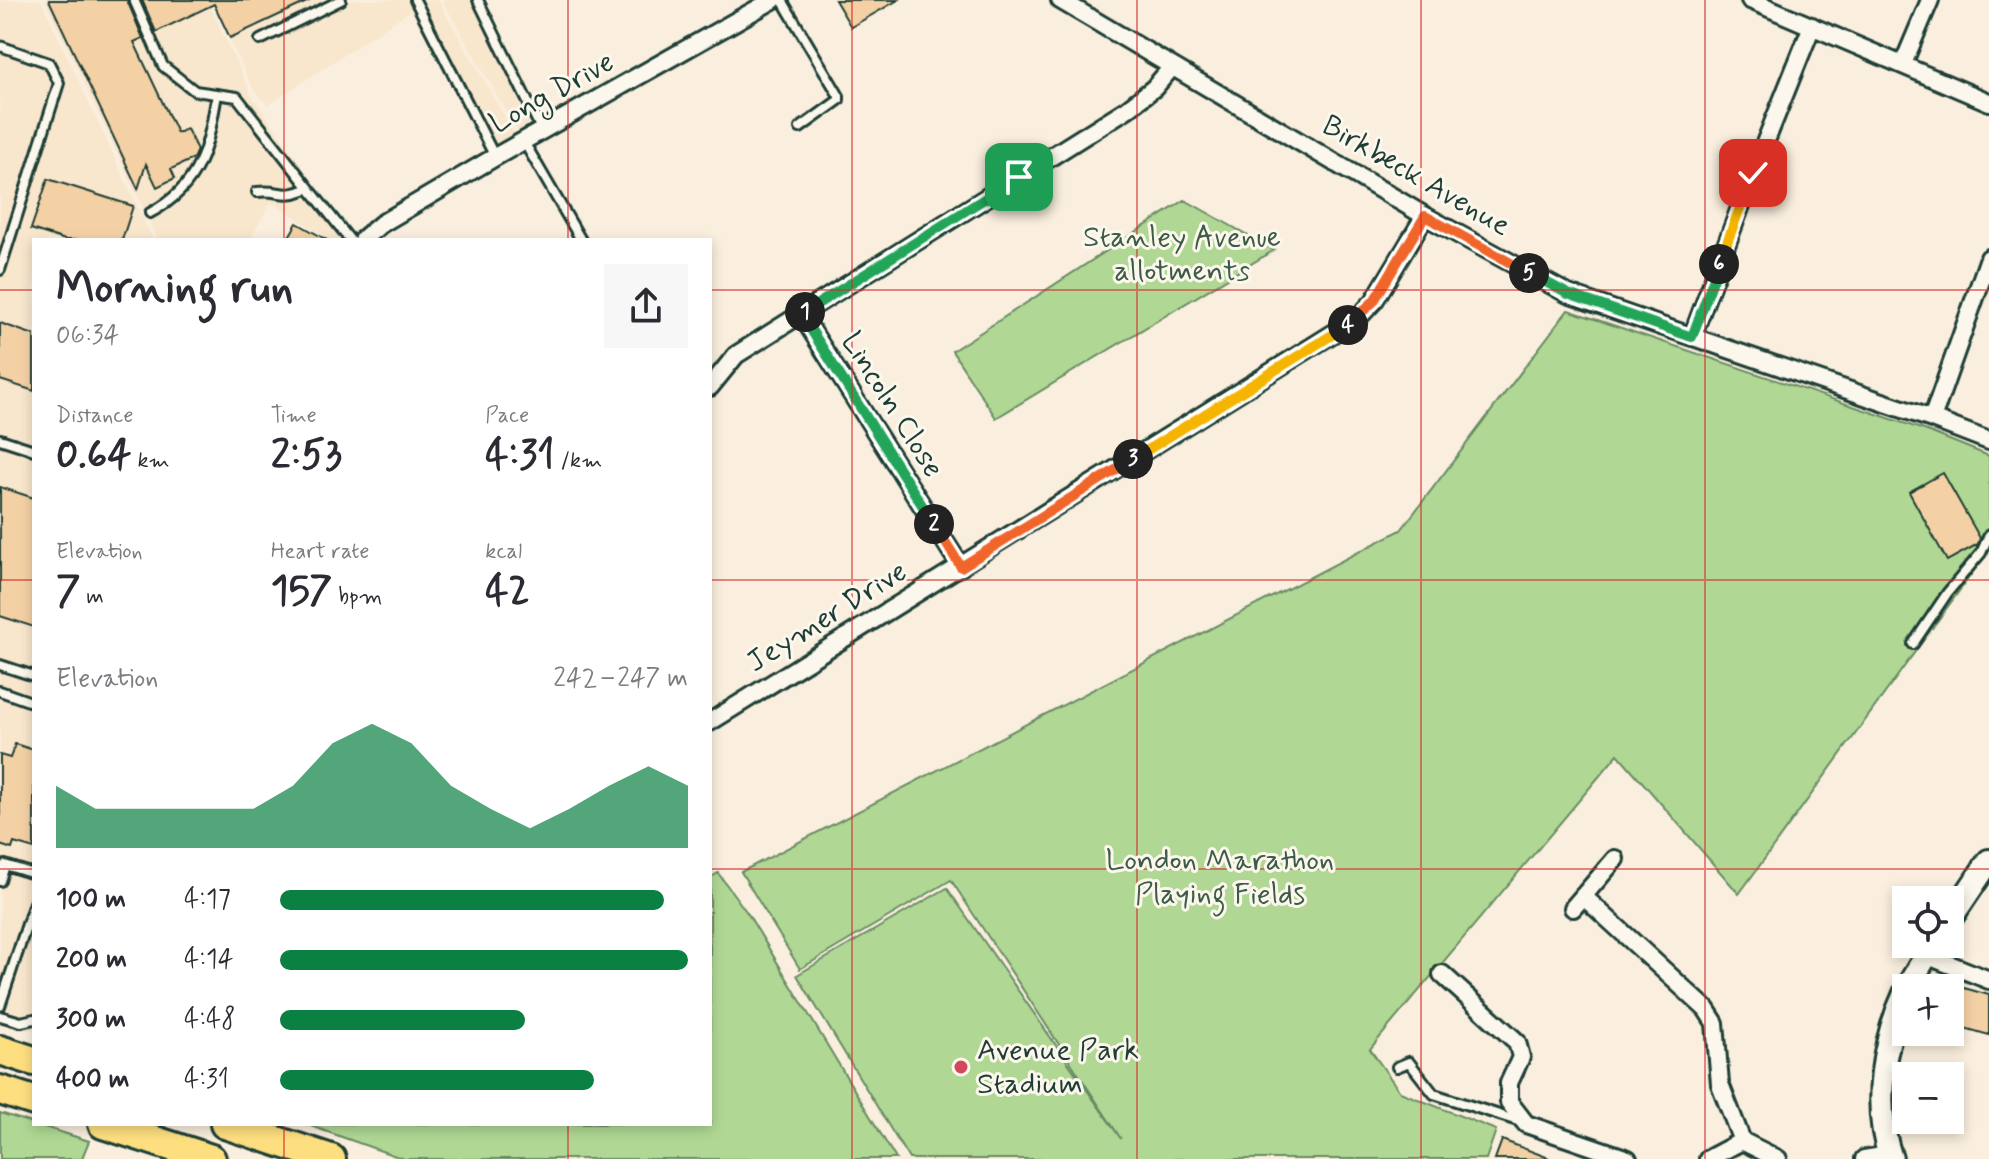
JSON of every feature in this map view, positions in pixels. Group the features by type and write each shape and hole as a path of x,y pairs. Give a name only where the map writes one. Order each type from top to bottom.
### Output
{"highway":[{"path":"3,1051 32,1045"},
{"path":"3,1051 32,1060"},
{"path":"0,1090 32,1100"},
{"path":"109,1126 211,1159"},
{"path":"231,1126 331,1159"},
{"path":"262,1126 345,1159"}],"street":[{"name":"Long Drive","path":"364,238 381,224 495,157 773,0"},
{"name":"Birkbeck Avenue","path":"1060,0 1425,216 1568,294 1989,441"},
{"path":"1750,0 1989,102"},
{"path":"1903,64 1930,0"},
{"path":"1692,337 1812,26"},
{"path":"712,385 736,355 1127,109 1154,88 1172,67"},
{"name":"Jeymer Drive","path":"712,721 1358,318 1374,301 1425,216"},
{"path":"1932,419 1989,258"},
{"name":"Lincoln Close","path":"801,314 961,567"},
{"path":"1615,859 1578,902 1706,1009 1715,1023 1720,1084 1742,1141 1778,1159"},
{"path":"1964,898 1989,861"},
{"path":"1945,958 1989,980"},
{"path":"1442,974 1517,1042 1521,1057 1509,1083 1509,1102 1526,1124 1628,1159"},
{"path":"1864,1159 1890,1157 1883,1114 1882,1077 1886,1044 1892,1028"},
{"path":"1708,1159 1742,1141"}],"lane":[{"path":"134,0 163,66 195,91 237,97 348,238"},
{"path":"260,40 341,0"},
{"path":"415,0 495,157"},
{"path":"478,0 542,132"},
{"path":"782,0 839,96 839,100 800,128"},
{"path":"0,46 49,63 59,83 0,270"},
{"path":"150,213 169,203 187,185 202,162 217,94"},
{"path":"524,142 580,238"},
{"path":"257,192 291,196 309,188"},
{"path":"0,439 32,449"},
{"path":"1913,644 1948,592 1981,553 1989,535"},
{"path":"0,665 32,675"},
{"path":"0,691 32,702"},
{"path":"0,881 5,865 32,873"},
{"path":"0,1006 32,909"},
{"path":"0,1016 21,1022 32,1019"},
{"path":"1397,1067 1409,1062 1434,1094 1526,1124"}],"shaded area":[{"path":"0,0 41,0 152,238 32,238 32,1030 17,1030 0,1024"},
{"path":"45,0 207,0 252,96 353,238 328,238 271,202 251,238 157,238"},
{"path":"211,0 438,0 518,140 492,155 411,10 268,105 253,89"},
{"path":"442,0 485,0 545,123 521,137"}],"green space":[{"name":"Stanley Avenue allotments","path":"1185,200 1274,250 996,418 952,351"},
{"name":"London Marathon Playing Fields","path":"1568,310 1927,431 1989,456 1989,550 1739,894 1618,754 1370,1049 1400,1092 1496,1130 1486,1159 909,1159 797,975 947,888 1121,1139 951,880 800,969 741,872 1401,530"},
{"path":"718,873 748,914 896,1159 404,1159 311,1126 712,1126 712,877"},
{"path":"0,1113 32,1123 32,1126 89,1141 82,1158 85,1159 0,1159"}],"building":[{"path":"49,0 127,0 143,38 134,42 177,133 187,129 197,150 193,159 171,169 175,178 157,187 146,164 138,189"},
{"path":"142,0 311,0 230,38 214,4 156,32"},
{"path":"835,0 898,0 851,27"},
{"path":"48,179 133,206 123,238 59,238 31,229"},
{"path":"297,223 323,238 288,238"},
{"path":"0,323 32,334 32,390 0,380"},
{"path":"1943,473 1980,538 1978,544 1947,561 1909,492"},
{"path":"0,487 32,497 32,626 0,616"},
{"path":"15,744 32,749 32,848 14,843 12,849 0,845 0,755 10,758"},
{"path":"1964,988 1989,995 1989,1035 1964,1028"},
{"path":"1502,1140 1549,1158 1549,1159 1495,1159"}],"place":[{"name":"Avenue Park Stadium","path":"961,1067"}],"route":[{"path":"1019,177 801,314 961,567 1358,318 1374,301 1425,216 1568,294 1692,337 1753,173"}]}
